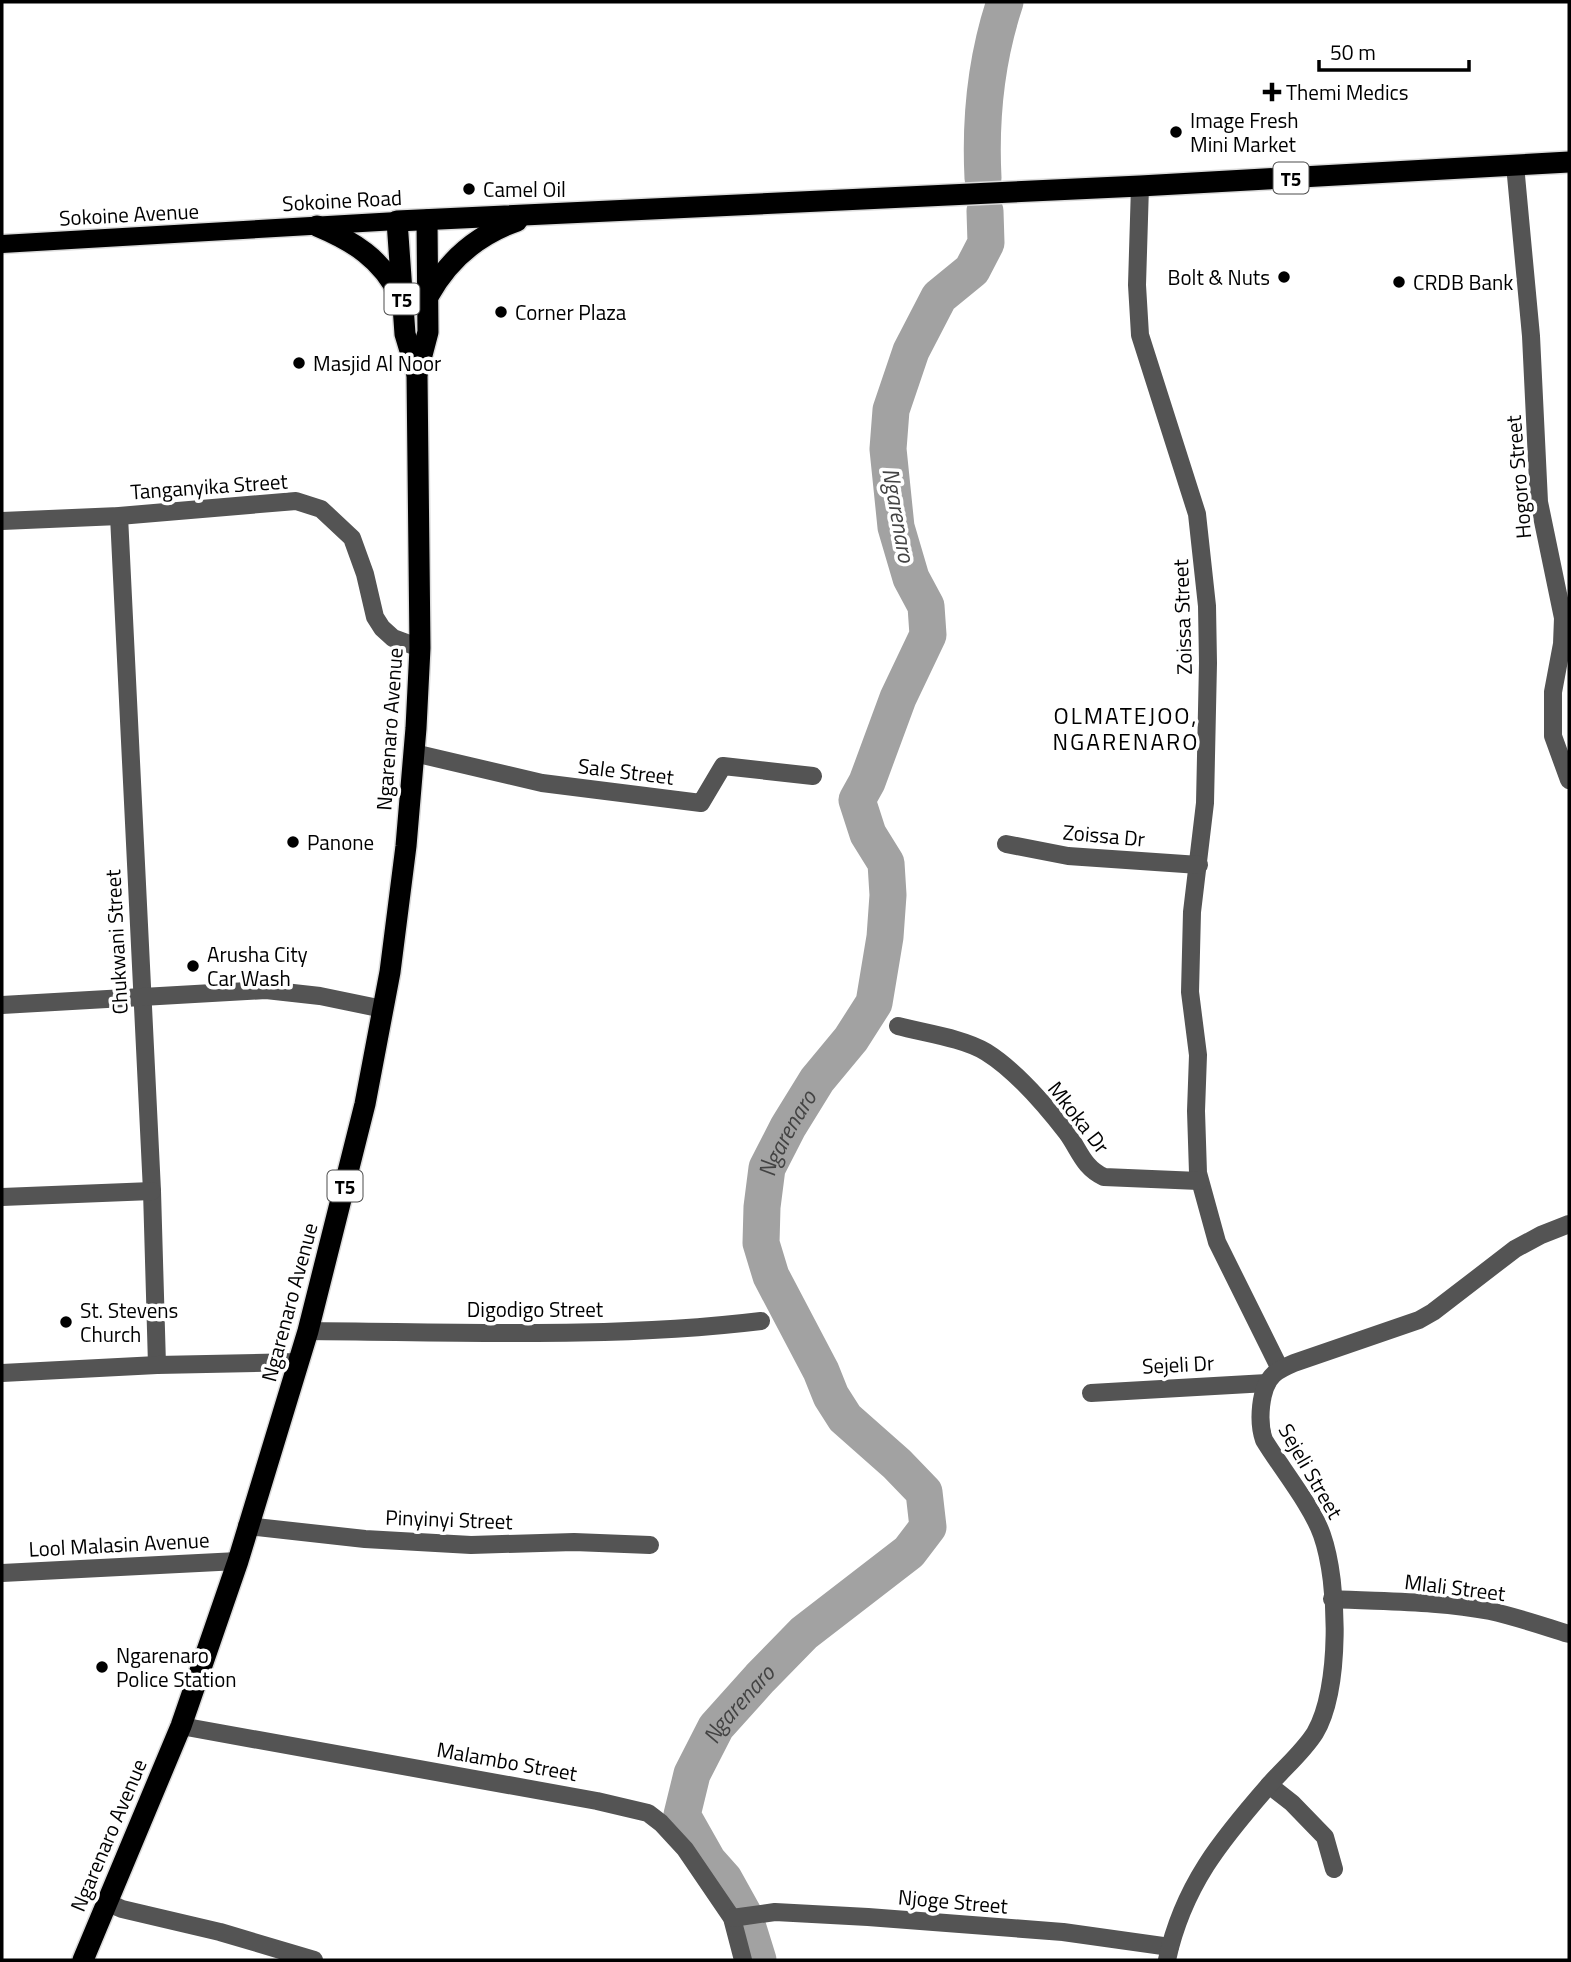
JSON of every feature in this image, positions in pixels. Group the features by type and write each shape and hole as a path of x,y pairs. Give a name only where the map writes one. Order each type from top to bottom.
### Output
{"highway":[{"name":"T5","path":"417,374 428,332 427,220 1140,186 1569,162"},
{"path":"428,296 439,277 468,245 487,233 538,214"},
{"name":"Sokoine Road","path":"397,221 427,220"},
{"name":"T5","path":"397,221 405,334 417,374"},
{"path":"317,226 353,242 368,253 394,283 402,300"},
{"name":"Ngarenaro Avenue","path":"83,1960 181,1726 238,1560 308,1331 365,1104 383,1009 406,846 414,753 420,648 417,374"}],"main road":[{"name":"Sokoine Road","path":"259,229 397,221"},
{"name":"Sokoine Avenue","path":"2,244 259,229"}],"street":[{"name":"Hogoro Street","path":"1515,165 1530,323 1539,502 1563,618 1562,644 1553,692 1553,736 1569,780"},
{"name":"Zoissa Street","path":"1140,186 1137,285 1140,335 1197,514 1203,564 1208,663 1205,803 1192,912 1190,992 1198,1055 1196,1111 1199,1181"},
{"name":"Tanganyika Street","path":"2,521 120,516 296,501 321,509 352,538 365,574 375,617 393,638 420,648"},
{"name":"Chukwani Street","path":"120,516 152,1191 157,1365"},
{"name":"Sale Street","path":"414,753 542,783 701,803 723,766 813,776"},
{"name":"Zoissa Dr","path":"1006,844 1068,856 1199,865"},
{"path":"2,1005 266,990 320,996 383,1009"},
{"name":"Mkoka Dr","path":"898,1026 952,1039 985,1051 1037,1099 1068,1135 1084,1163 1093,1172 1112,1178 1199,1181"},
{"path":"1199,1181 1220,1251 1280,1369"},
{"path":"2,1197 152,1191"},
{"name":"Sejeli Street","path":"1169,1954 1180,1912 1192,1885 1219,1845 1314,1734 1323,1716 1335,1653 1332,1599 1322,1535 1260,1430 1259,1417 1268,1383 1280,1369 1419,1320 1515,1249 1569,1224"},
{"name":"Digodigo Street","path":"308,1331 641,1331 703,1328 761,1321"},
{"path":"2,1373 157,1365 299,1362"},
{"name":"Sejeli Dr","path":"1091,1393 1268,1383"},
{"name":"Pinyinyi Street","path":"247,1526 365,1539 471,1545 574,1542 650,1545"},
{"name":"Lool Malasin Avenue","path":"2,1573 238,1560"},
{"name":"Mlali Street","path":"1332,1599 1443,1605 1490,1611 1569,1634"},
{"name":"Malambo Street","path":"181,1726 597,1801 648,1814 661,1823 685,1849 732,1918 743,1960"},
{"path":"1269,1785 1292,1803 1325,1837 1334,1869"},
{"path":"106,1902 122,1909 220,1932 314,1960"},
{"name":"Njoge Street","path":"732,1918 775,1912 1063,1932 1169,1954"}],"waterway":[{"name":"Ngarenaro","path":"983,178 982,133 986,89 993,45 1005,2"},
{"name":"Ngarenaro","path":"758,1960 744,1915 724,1879 708,1861 682,1815 692,1774 716,1727 760,1678 804,1633 909,1552 928,1527 924,1492 845,1418 831,1396 821,1371 771,1276 761,1243 762,1207 767,1168 788,1127 817,1080 851,1039 874,1003 885,937 888,895 886,863 868,834 857,800 867,782 898,698 928,635 926,606 911,578 896,527 888,449 891,410 911,351 939,297 972,270 986,243 985,211"}],"place":[{"name":"Themi Medics","path":"1272,92"},
{"name":"Image Fresh Mini Market","path":"1176,132"},
{"name":"Camel Oil","path":"469,189"},
{"name":"Bolt & Nuts","path":"1284,277"},
{"name":"CRDB Bank","path":"1399,282"},
{"name":"Corner Plaza","path":"501,312"},
{"name":"Masjid Al Noor","path":"299,363"},
{"name":"Panone","path":"293,842"},
{"name":"Arusha City Car Wash","path":"193,966"},
{"name":"St. Stevens Church","path":"66,1322"},
{"name":"Ngarenaro Police Station","path":"102,1667"}],"district":[{"name":"OLMATEJOO, NGARENARO","path":"1126,728"}]}
